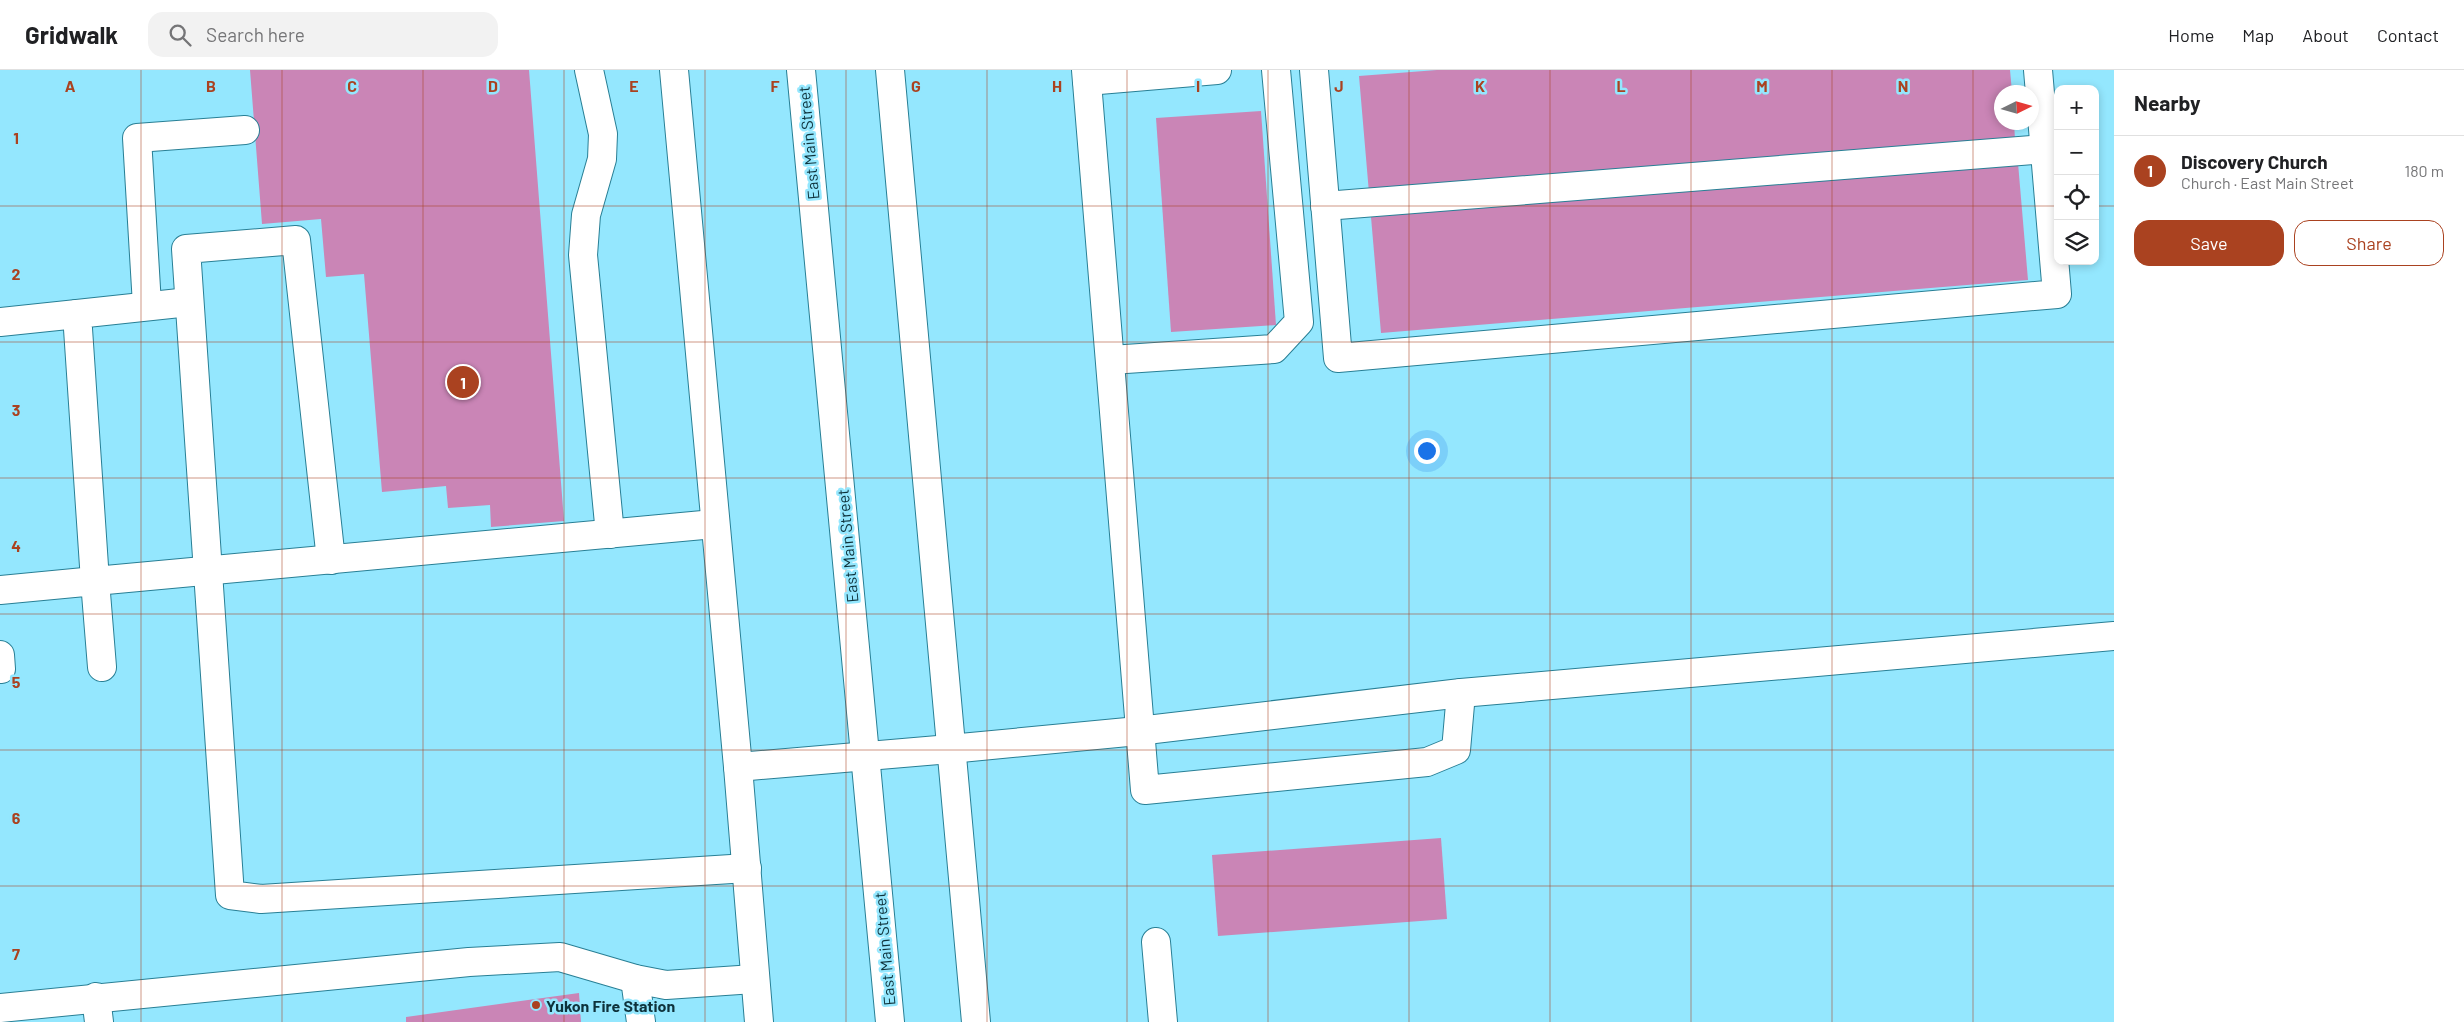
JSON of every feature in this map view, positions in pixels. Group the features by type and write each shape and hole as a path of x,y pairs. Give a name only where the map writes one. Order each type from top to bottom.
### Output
{"main road":[{"path":"589,70 604,134 602,159 586,215 583,255 610,534"},
{"path":"674,70 714,524 738,767 759,1022"},
{"name":"East Main Street","path":"801,70 867,756 890,1022"},
{"path":"890,70 976,1022"},
{"path":"1217,70 1087,76 1111,360 1138,731 1145,790 1428,762 1456,750 1461,693"},
{"path":"1111,360 1274,349 1299,322 1276,70"},
{"path":"1314,70 1338,358 2057,294 2038,70"},
{"path":"147,305 137,138 245,130"},
{"path":"1325,206 2044,149"},
{"path":"331,560 296,240 186,249 230,895 261,899 747,868"},
{"path":"0,322 189,302"},
{"path":"77,314 102,667"},
{"path":"0,590 714,524"},
{"path":"738,767 1138,731 1461,693 2114,636"},
{"path":"1156,942 1163,1022"},
{"path":"0,1008 98,1010 469,962 560,958 635,979 666,985 754,979"},
{"path":"635,979 641,1022"}],"building":[{"path":"250,70 529,70 564,521 491,527 490,505 448,508 446,486 382,492 364,274 326,277 321,219 262,224"},
{"path":"1437,70 2010,70 2011,85 1994,85 1994,130 2014,130 2015,140 1369,193 1359,76"},
{"path":"1261,111 1276,325 1171,332 1156,118"},
{"path":"2018,163 2028,280 1381,333 1371,217"},
{"path":"1441,838 1447,919 1218,936 1212,855"},
{"name":"Yukon Fire Station","path":"579,993 581,1022 406,1022 406,1017"}],"place":[{"name":"Discovery Church","path":"463,382"},
{"name":"Yukon Fire Station","path":"536,1005"}]}
